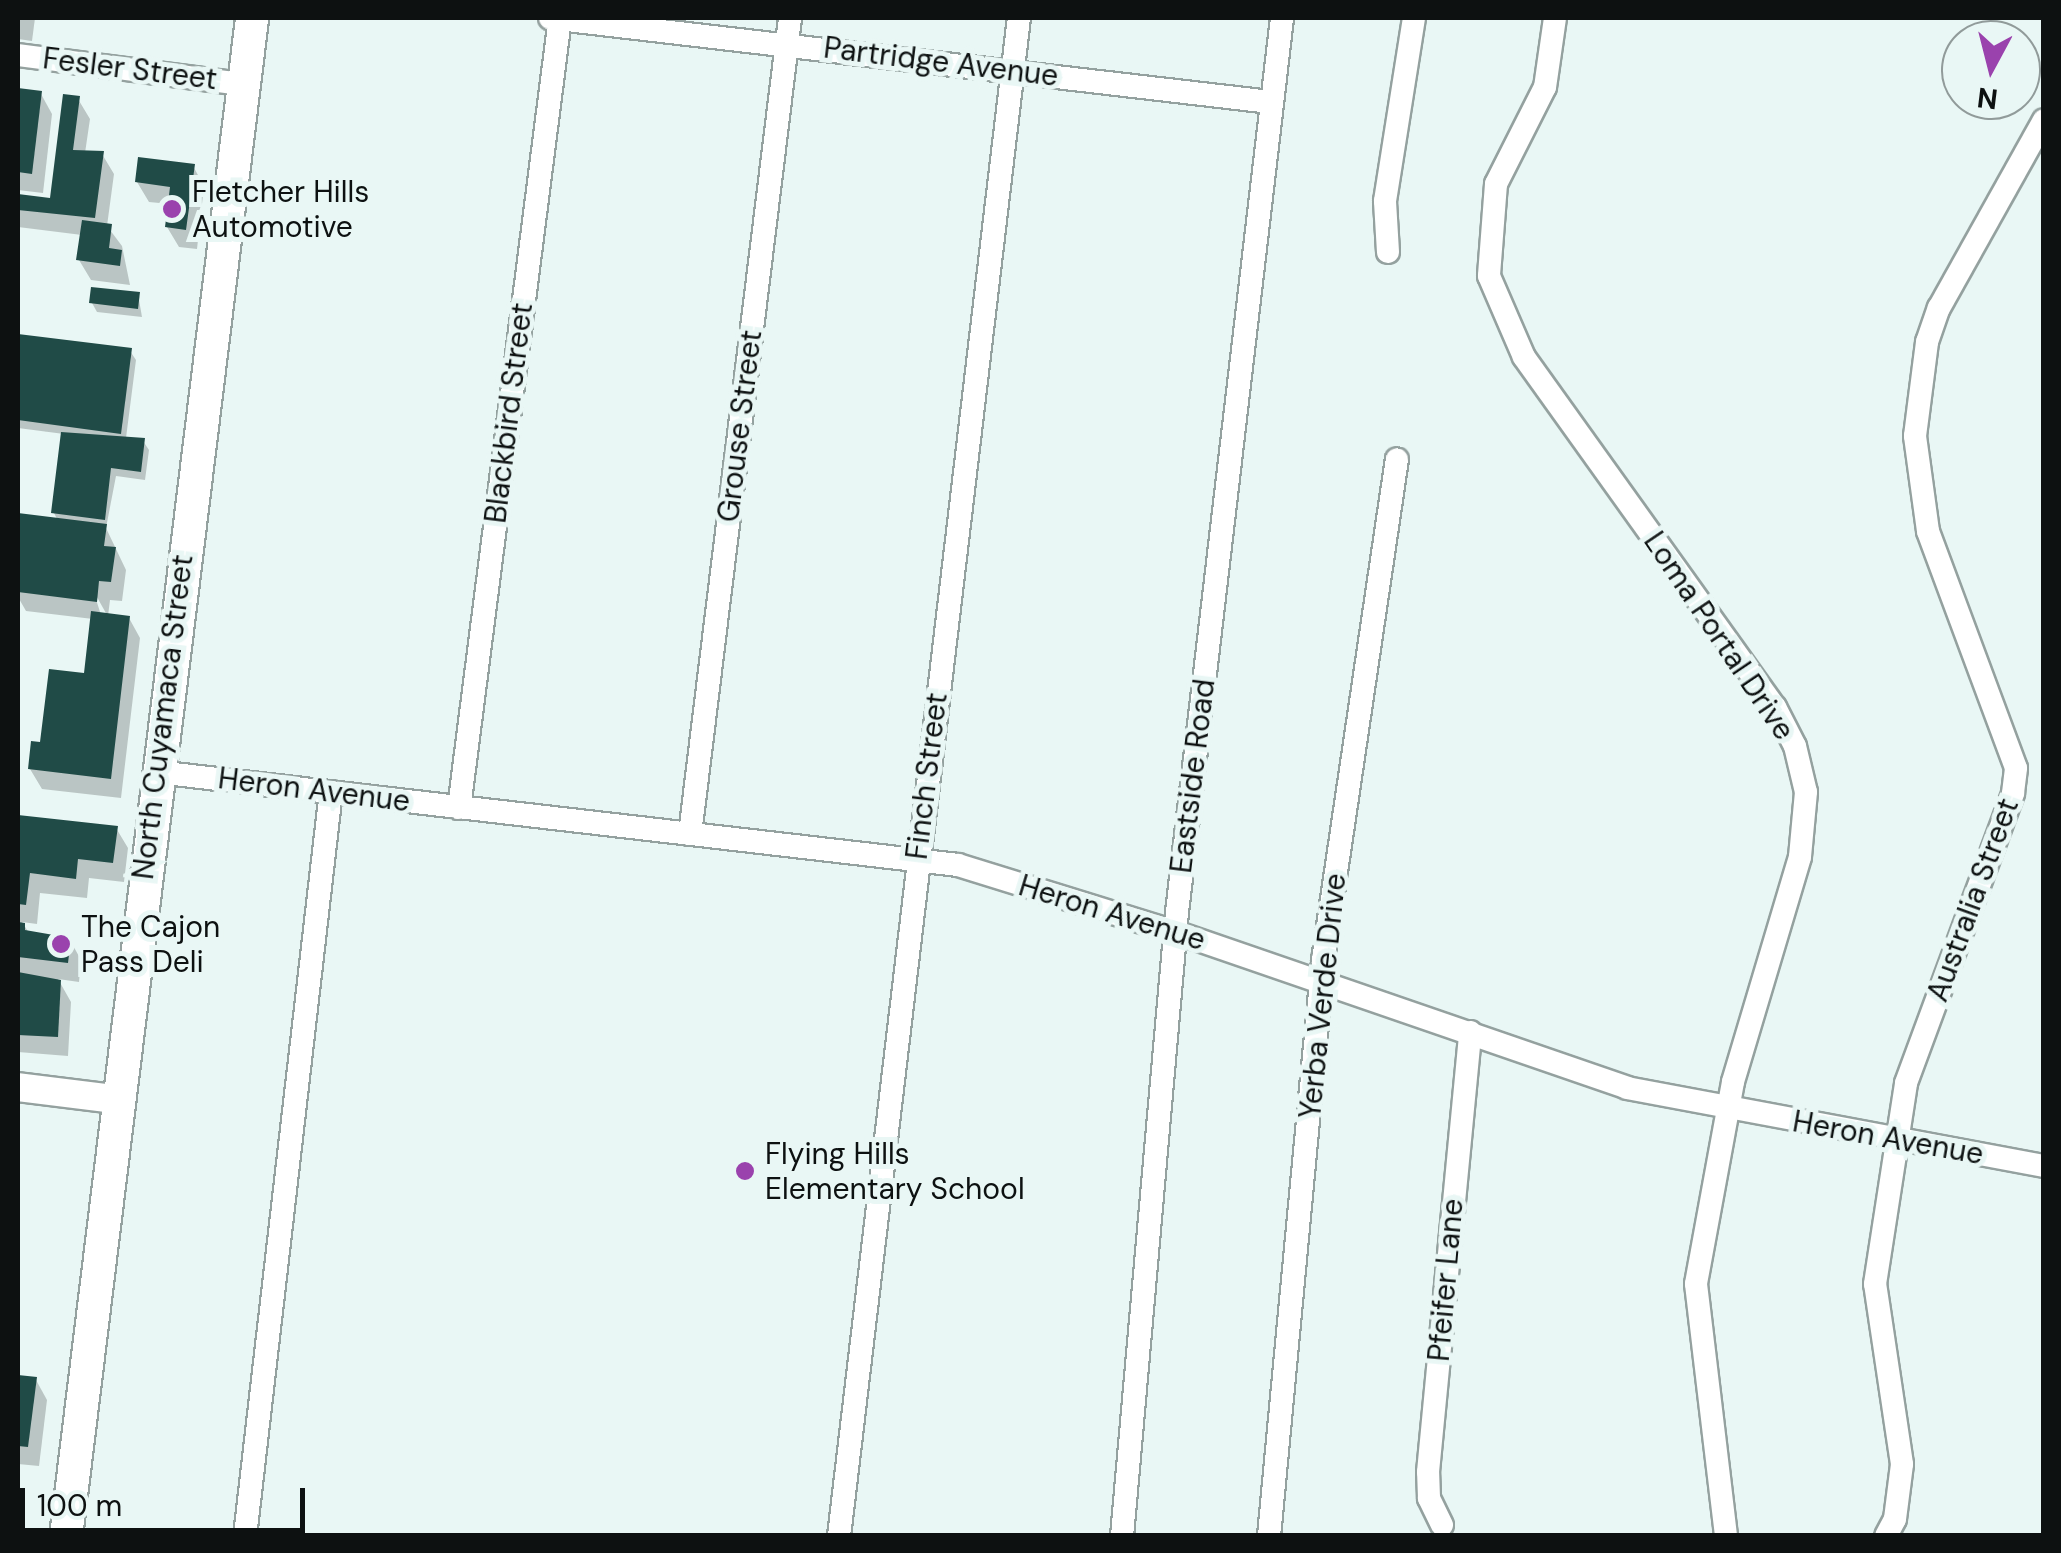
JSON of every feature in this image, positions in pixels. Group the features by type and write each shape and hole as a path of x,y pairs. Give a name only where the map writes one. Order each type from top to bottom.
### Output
{"main road":[{"name":"North Cuyamaca Street","path":"66,1536 115,1099 252,18"}],"street":[{"name":"Partridge Avenue","path":"555,18 787,42 1272,102"},
{"name":"Blackbird Street","path":"459,808 555,18"},
{"name":"Grouse Street","path":"690,834 790,18"},
{"name":"Finch Street","path":"839,1536 1019,18"},
{"name":"Eastside Road","path":"1122,1536 1175,932 1282,18"},
{"path":"1388,252 1385,201 1414,18"},
{"name":"Loma Portal Drive","path":"1555,18 1545,87 1496,184 1490,276 1524,357 1775,707 1795,746 1806,792 1800,857 1727,1108 1696,1284 1726,1536"},
{"name":"Fesler Street","path":"18,55 242,84"},
{"name":"Australia Street","path":"1886,1536 1895,1519 1902,1464 1875,1284 1906,1083 2013,793 2016,768 1928,530 1915,436 1926,342 2044,120"},
{"name":"Yerba Verde Drive","path":"1269,1536 1322,982 1396,459"},
{"name":"Heron Avenue","path":"157,772 958,866 1175,932 1628,1088 1898,1142 2044,1166"},
{"path":"245,1536 331,792"},
{"name":"Pfeifer Lane","path":"1442,1525 1429,1498 1428,1472 1470,1032"},
{"path":"18,1087 115,1099"}],"building":[{"path":"18,88 42,91 32,174 18,172"},
{"path":"63,94 80,96 73,150 104,151 95,218 18,210 18,194 50,198"},
{"path":"138,157 195,164 186,230 165,227 170,187 135,182"},
{"path":"82,220 112,224 109,248 122,250 120,266 76,260"},
{"path":"91,287 140,292 138,309 89,303"},
{"path":"18,334 132,348 121,434 18,420"},
{"path":"61,432 145,438 141,472 111,468 105,520 51,513"},
{"path":"18,513 107,524 104,546 116,547 111,582 99,581 97,602 18,592"},
{"path":"91,611 130,616 111,779 28,769 31,741 40,742 49,669 84,673"},
{"path":"18,815 118,826 113,863 78,859 76,879 30,873 26,905 18,904"},
{"path":"18,922 25,923 25,930 71,938 68,963 18,957"},
{"path":"18,972 61,980 58,1037 18,1035"},
{"path":"18,1375 37,1377 28,1447 18,1446"}],"place":[{"name":"Fletcher Hills Automotive","path":"172,209"},
{"name":"The Cajon Pass Deli","path":"61,944"},
{"name":"Flying Hills Elementary School","path":"745,1171"}]}
